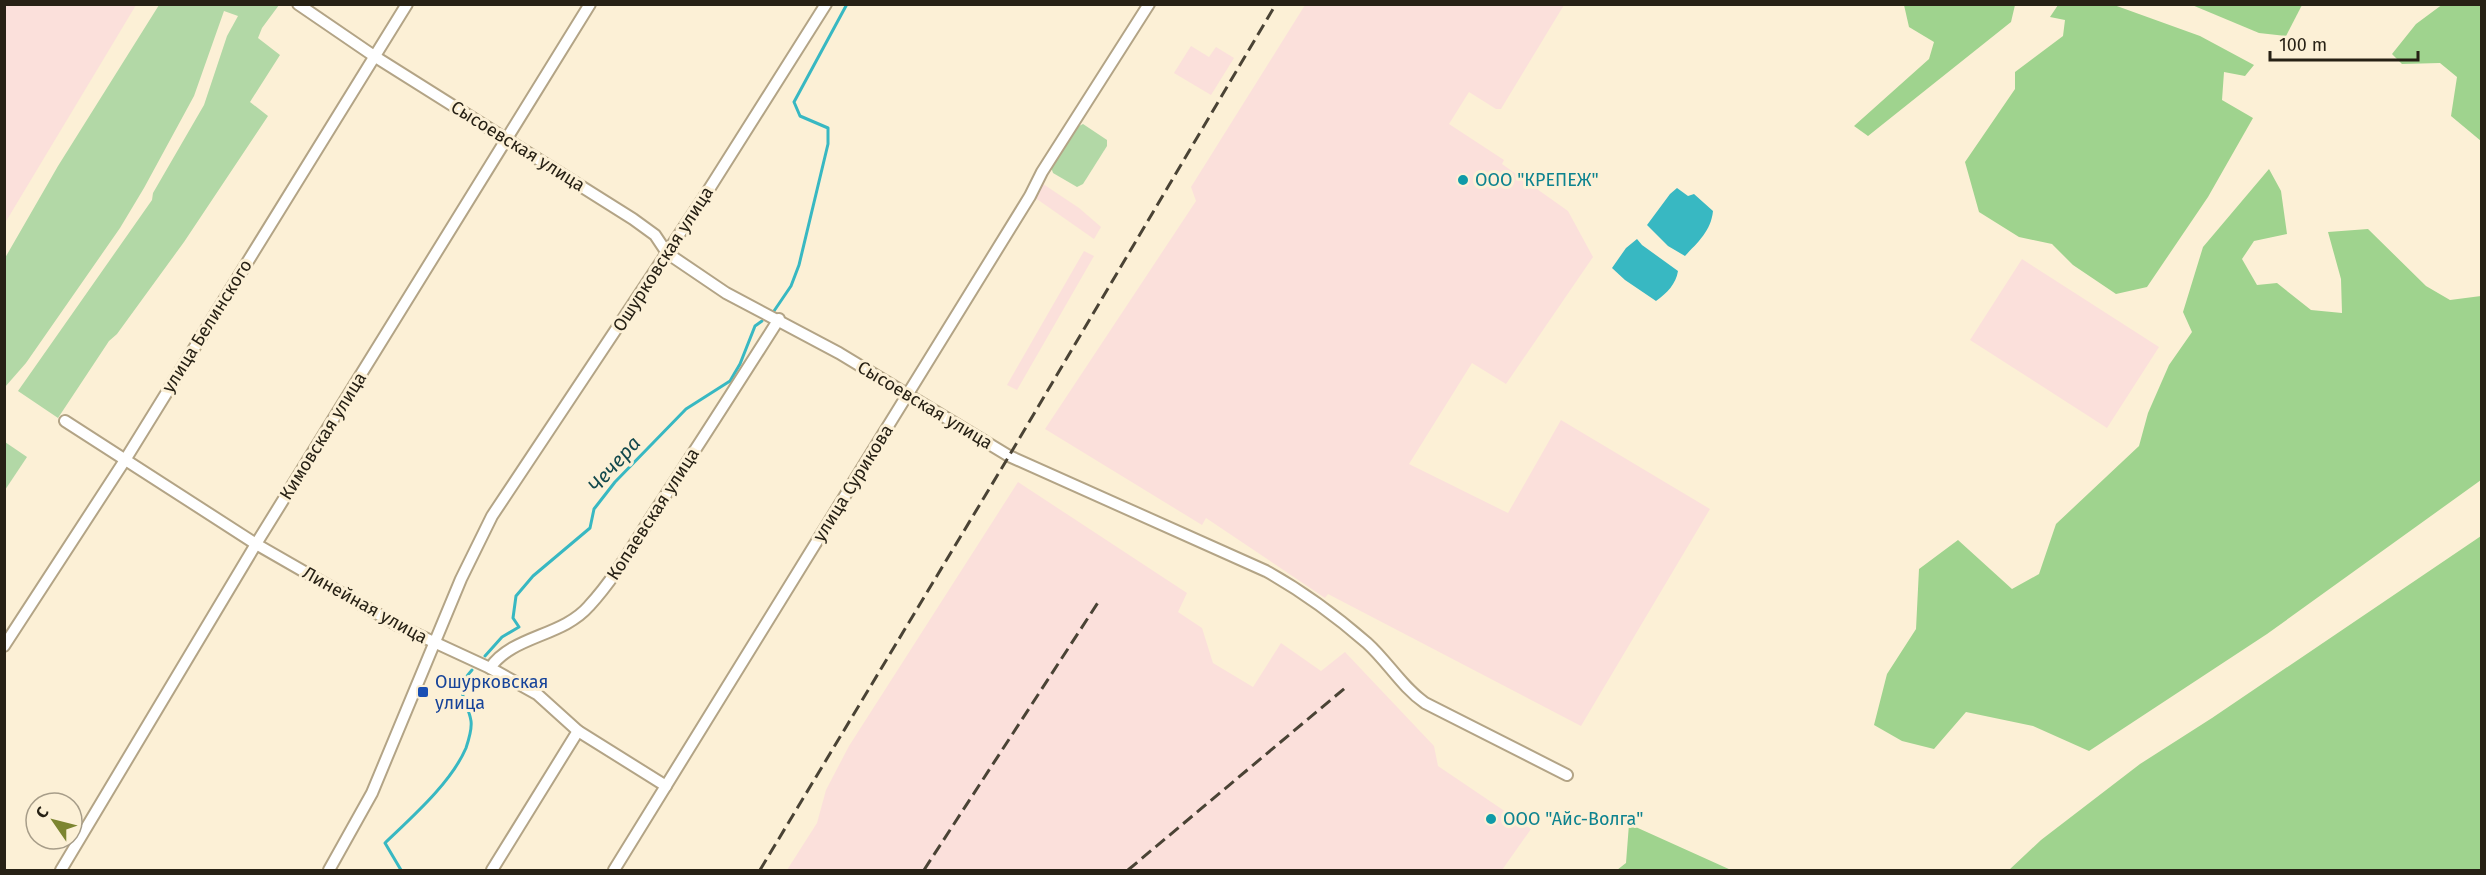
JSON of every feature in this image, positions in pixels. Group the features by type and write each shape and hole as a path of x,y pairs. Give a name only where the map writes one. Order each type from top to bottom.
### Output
{"street":[{"name":"Сысоевская улица","path":"298,4 374,56 633,219 655,235 667,253 726,294 839,353 1033,468 1266,571 1291,585 1368,644 1411,692 1425,703 1567,775"},
{"name":"улица Белинского","path":"4,646 125,460 407,4"},
{"name":"Кимовская улица","path":"61,870 256,544 508,140 590,4"},
{"name":"Ошурковская улица","path":"329,870 375,786 461,579 492,516 789,67 826,4"},
{"name":"улица Сурикова","path":"614,870 1030,196 1042,172 1149,4"},
{"name":"Копаевская улица","path":"490,668 496,659 508,651 571,623 587,610 601,593 690,459 779,320"},
{"name":"Линейная улица","path":"65,421 256,544 397,625 490,668 537,694 578,731 666,786"},
{"path":"492,870 578,731"}],"shaded area":[{"path":"4,5 136,5 5,223"},
{"path":"1305,5 1564,5 1501,109 1496,109 1469,92 1449,124 1504,160 1502,164 1568,211 1593,257 1506,384 1472,363 1409,464 1508,513 1561,420 1710,509 1581,726 1328,594 1325,598 1206,518 1202,525 1045,429 1196,201 1191,187"},
{"path":"1191,46 1209,57 1216,47 1234,58 1211,95 1174,73"},
{"path":"1043,184 1079,208 1101,227 1094,239 1034,197"},
{"path":"1084,251 1094,256 1017,390 1007,385"},
{"path":"2022,259 2159,347 2107,428 1970,340"},
{"path":"1018,482 1187,593 1178,612 1202,628 1213,663 1253,687 1281,643 1321,671 1345,652 1434,746 1438,766 1531,829 1502,870 787,870 817,823 826,790 849,746"}],"green space":[{"path":"2443,4 2481,5 2481,141 2451,116 2457,77 2440,63 2402,64 2392,54 2416,24"},
{"path":"159,5 279,5 262,28 258,38 280,55 250,102 268,116 184,242 117,334 109,341 58,418 18,391 152,200 153,193 204,105 227,36 238,16 224,11 194,96 144,188 120,228 26,363 5,387 5,258 58,166"},
{"path":"1904,5 2015,5 2011,22 1868,136 1854,126 1929,59 1934,42 1909,27"},
{"path":"2058,5 2114,5 2200,36 2254,65 2245,76 2224,72 2222,100 2253,118 2208,197 2147,287 2116,294 2073,265 2052,244 2019,237 1979,212 1965,162 2015,89 2015,72 2063,36 2065,20 2050,17"},
{"path":"2192,5 2302,5 2286,36 2259,33"},
{"path":"1083,124 1107,140 1107,146 1083,184 1077,187 1053,173 1051,167 1077,127"},
{"path":"2269,169 2281,191 2287,234 2254,241 2242,259 2257,285 2277,283 2311,310 2342,313 2341,279 2328,232 2368,229 2426,286 2450,300 2481,296 2481,480 2267,634 2089,751 2033,726 1966,712 1934,749 1902,741 1874,725 1887,674 1916,629 1919,569 1958,540 2012,589 2039,574 2056,524 2139,446 2148,413 2169,365 2192,332 2183,312 2203,247"},
{"path":"5,442 27,457 5,490"},
{"path":"2481,536 2481,870 2009,870 2041,840 2140,764"},
{"path":"1629,824 1731,870 1617,870 1626,863"}],"water":[{"path":"1677,188 1688,196 1694,194 1713,211 1707,230 1685,256 1668,246 1647,225"},
{"path":"1637,239 1678,271 1670,288 1656,301 1625,280 1612,268 1626,248"}],"waterway":[{"name":"Чечера","path":"774,311 791,286 799,265 828,144 828,128 800,116 794,102 847,4"},
{"name":"Чечера","path":"485,656 502,637 519,627 513,618 516,596 533,576 590,528 594,509 615,482 686,409 730,381 740,364 755,326 762,321"},
{"name":"Чечера","path":"401,870 385,843 441,787 466,748 471,721 462,690 466,677 472,670"}],"railway":[{"path":"760,870 1009,456 1276,4"},
{"path":"924,870 1099,601"},
{"path":"1128,870 1345,688"}],"place":[{"name":"ООО \"КРЕПЕЖ\"","path":"1463,180"},
{"name":"Ошурковская улица","path":"423,692"},
{"name":"ООО \"Айс-Волга\"","path":"1491,819"}]}
